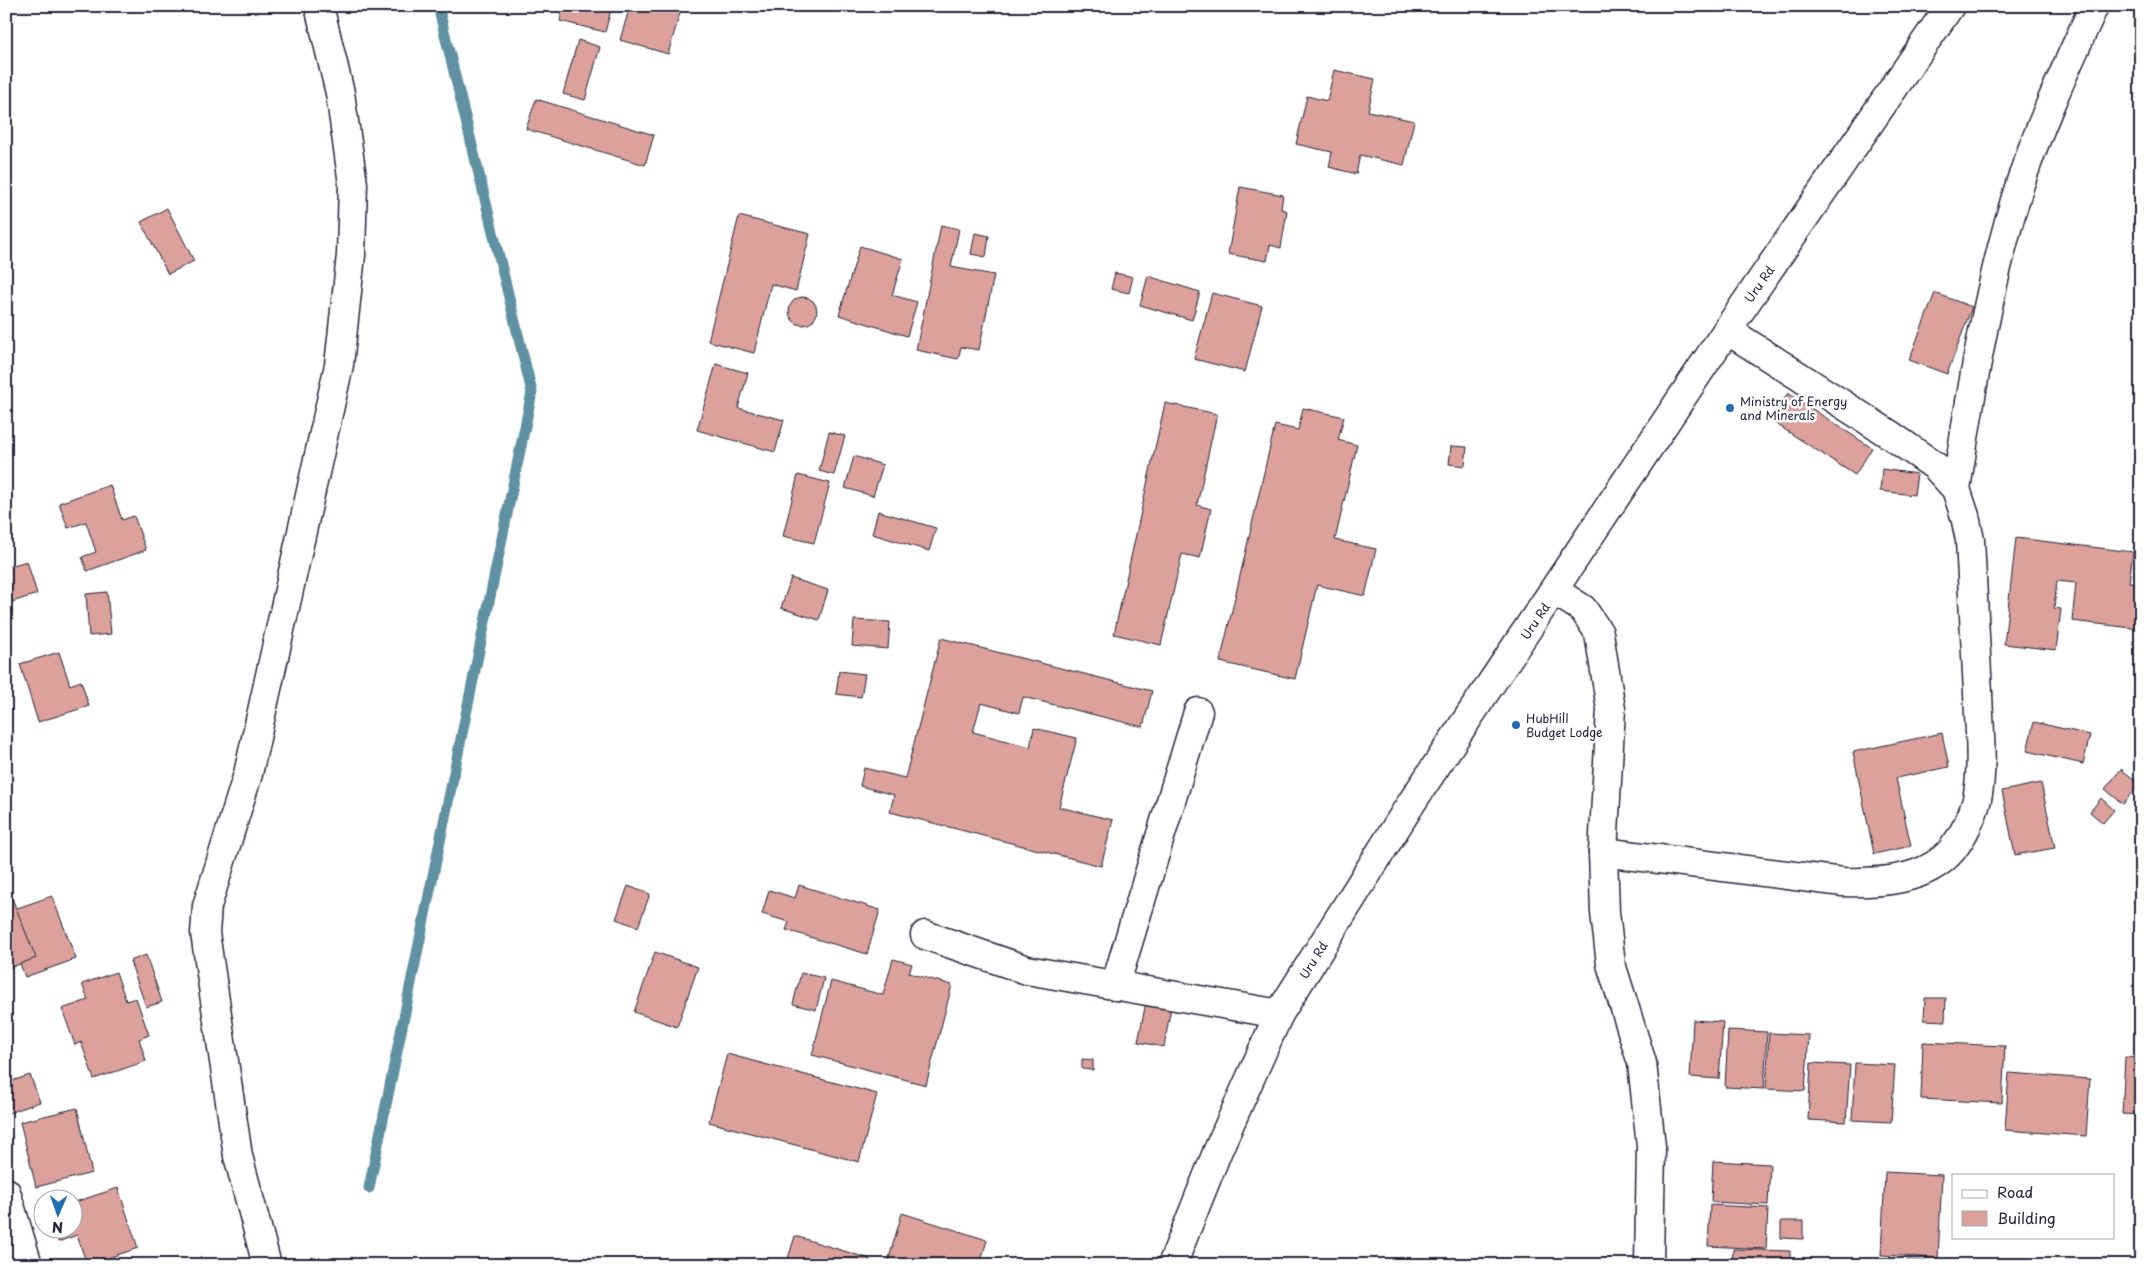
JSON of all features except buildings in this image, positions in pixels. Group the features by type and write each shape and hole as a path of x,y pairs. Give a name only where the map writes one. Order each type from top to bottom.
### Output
{"street":[{"path":"267,1265 238,1156 205,933 208,906 248,774 339,365 351,255 354,184 340,94 319,6"},
{"name":"Uru Rd","path":"1172,1265 1218,1150 1279,1014 1412,802 1555,591 1727,330 1950,6"},
{"path":"1956,489 1976,366 2009,221 2022,180 2059,84 2094,6"},
{"path":"1603,852 1842,882 1875,883 1906,878 1932,865 1951,851 1968,823 1977,799 1981,753 1970,540 1966,516 1956,489 1935,466 1889,434 1727,330"},
{"path":"1555,591 1583,609 1598,633 1611,709 1603,852 1605,914 1611,964 1642,1063 1651,1146 1649,1265"},
{"path":"1114,986 1198,712"},
{"path":"925,935 1027,970 1279,1014"},
{"path":"6,1192 28,1265"}],"waterway":[{"path":"369,1188 532,392 438,6"}],"place":[{"name":"Ministry of Energy and Minerals","path":"1730,408"},
{"name":"HubHill Budget Lodge","path":"1516,725"}]}
